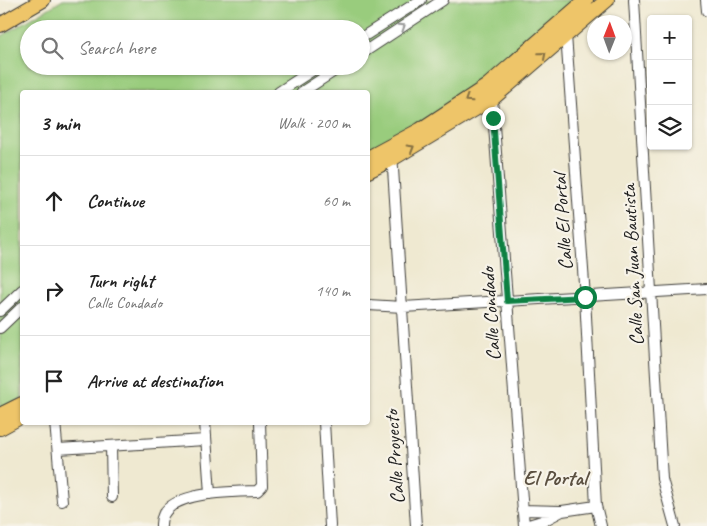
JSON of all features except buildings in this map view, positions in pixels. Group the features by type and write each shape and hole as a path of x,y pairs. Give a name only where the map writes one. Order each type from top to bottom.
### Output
{"main road":[{"path":"0,25 44,0"},
{"path":"490,93 518,61 586,0"},
{"path":"370,168 392,152 490,93 566,35 607,0"},
{"path":"370,158 392,152"},
{"path":"0,415 20,405"},
{"path":"0,428 20,417"}],"street":[{"path":"370,32 421,0"},
{"path":"370,48 443,0"},
{"name":"Calle San Juan Bautista","path":"634,0 662,479 675,526"},
{"path":"706,0 707,11"},
{"name":"Calle El Portal","path":"566,35 585,297 596,506 601,526"},
{"path":"282,90 305,75"},
{"path":"305,90 328,75"},
{"name":"Calle Condado","path":"490,93 522,510 525,526"},
{"name":"Calle Proyecto","path":"392,152 416,526"},
{"path":"370,305 403,307 707,290"},
{"path":"0,311 20,292"},
{"path":"0,328 20,309"},
{"path":"55,425 62,501"},
{"path":"205,425 210,494"},
{"path":"161,526 160,520 163,516 175,505 188,498 261,489 260,425"},
{"path":"324,425 330,526"},
{"path":"58,449 206,440"},
{"path":"111,446 112,497"},
{"path":"522,510 562,511 596,506"},
{"path":"525,526 545,520 562,511"}],"green space":[{"path":"63,0 579,0 533,42 453,104 370,152 370,90 20,90 20,400 0,410 0,37 20,25 20,75 370,75 370,20 29,20"}],"district":[{"name":"El Portal","path":"555,478"}],"route":[{"path":"493,118 507,301 585,297"}]}
